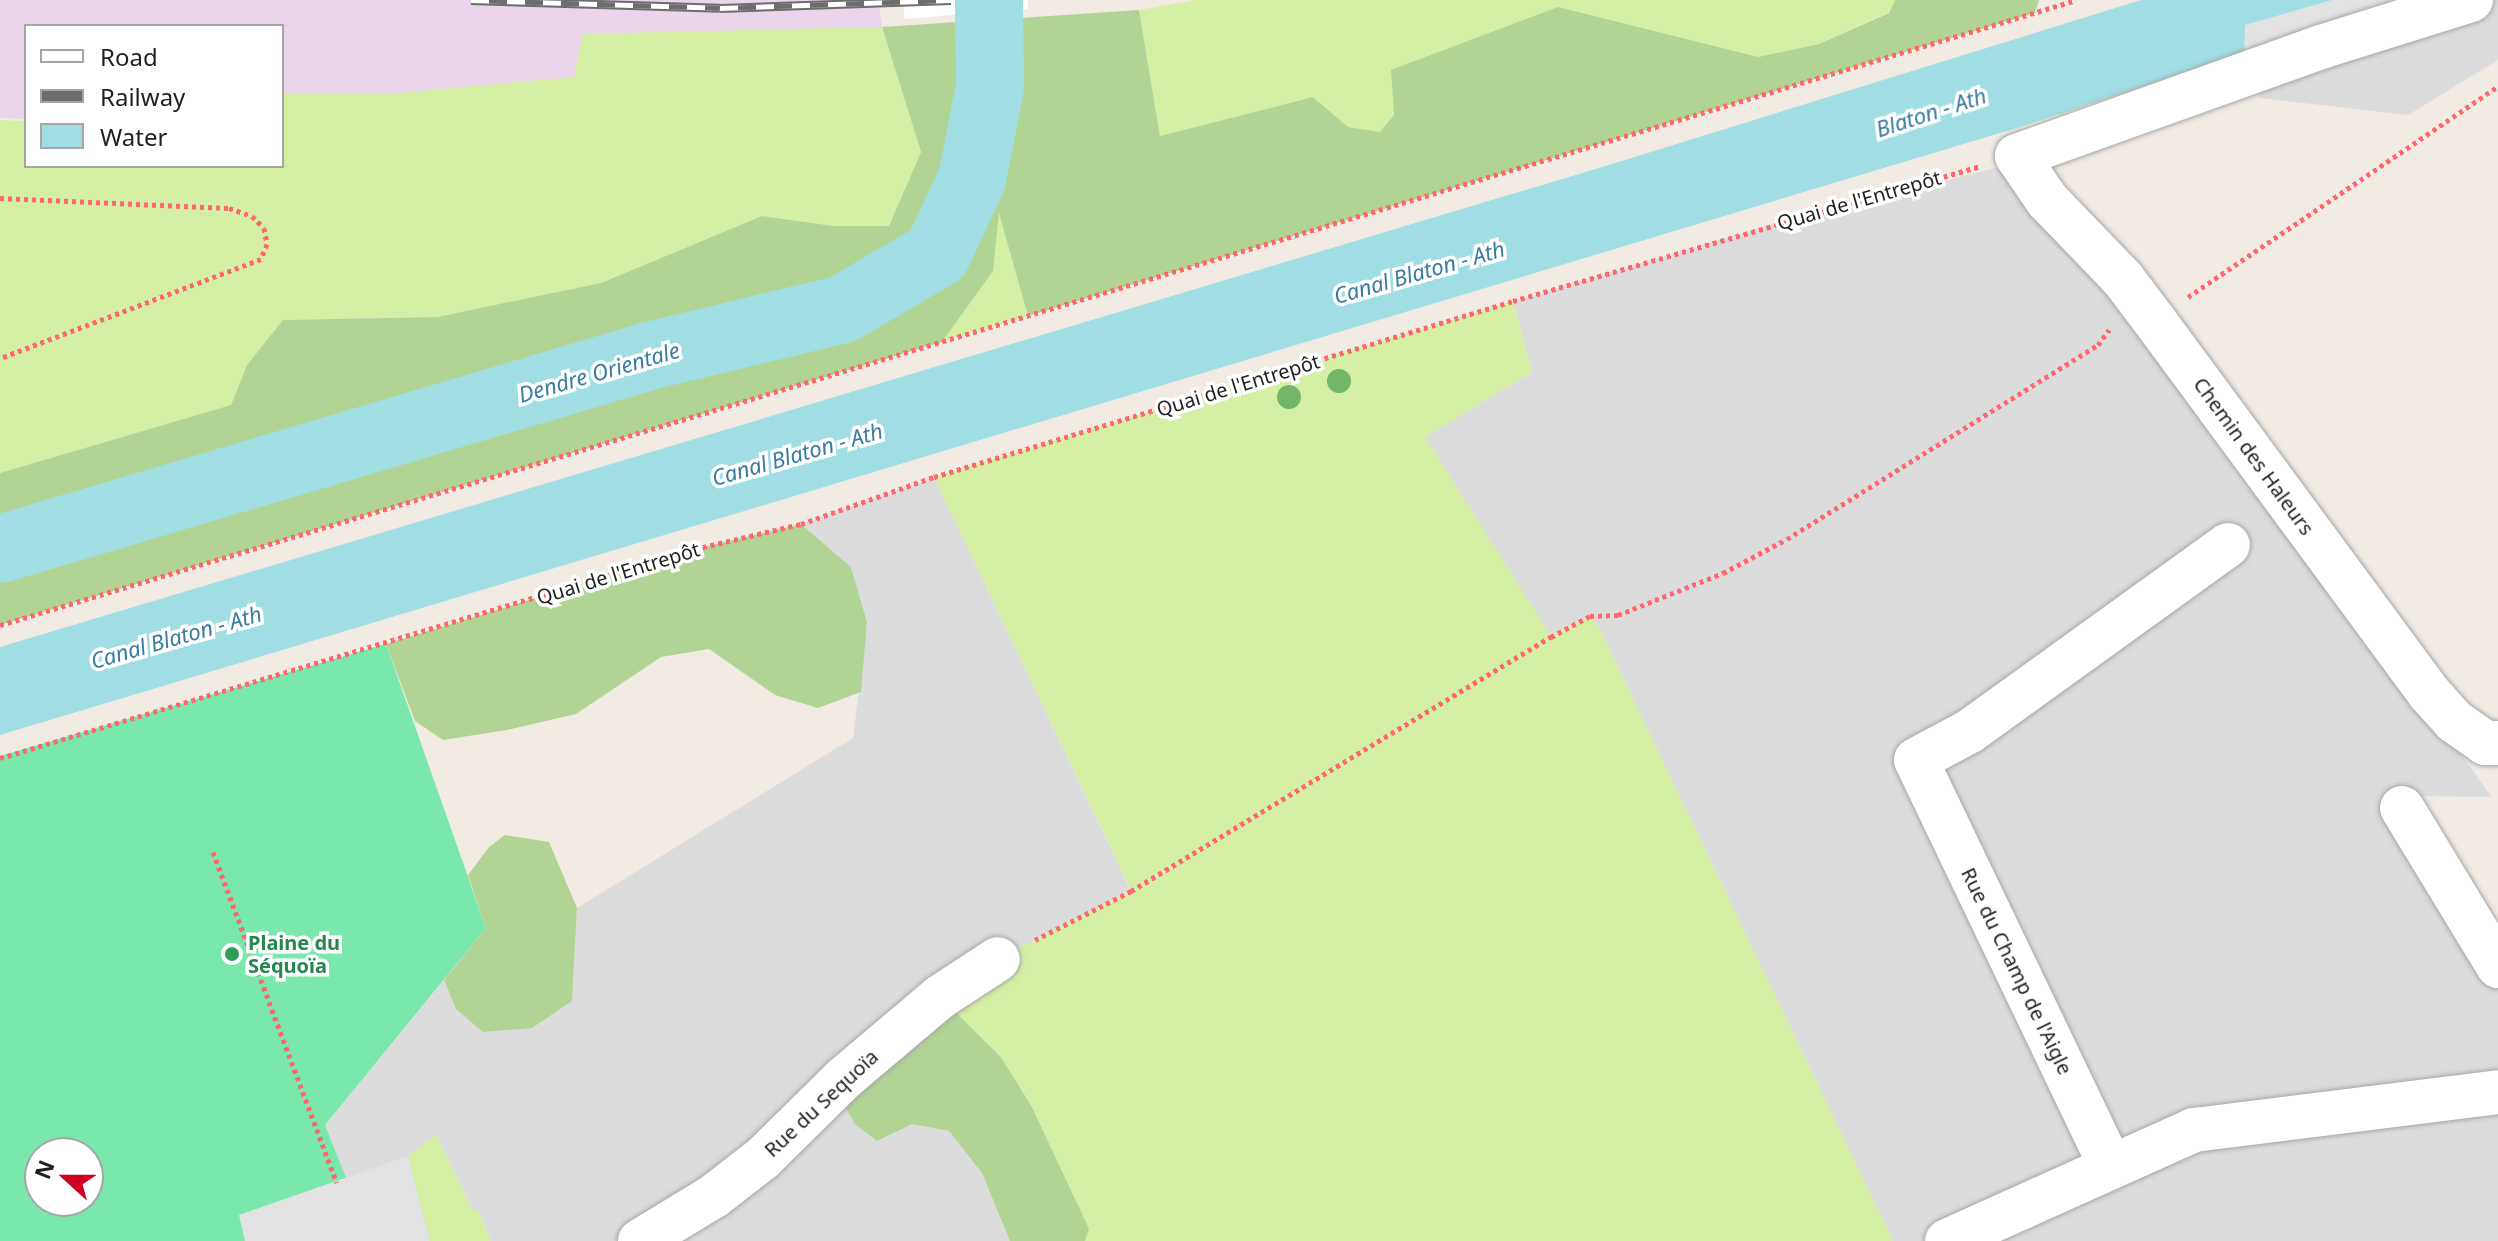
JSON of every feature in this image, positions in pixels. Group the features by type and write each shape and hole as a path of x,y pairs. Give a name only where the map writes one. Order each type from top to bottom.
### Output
{"street":[{"path":"2017,156 2321,47 2471,0"},
{"name":"Chemin des Haleurs","path":"2017,156 2047,200 2144,307 2429,693 2454,721 2485,743 2498,743"},
{"name":"Rue du Champ de l'Aigle","path":"2111,1167 1916,760 1970,731 2228,545"},
{"path":"2402,808 2498,966"},
{"name":"Rue du Sequoïa","path":"640,1241 714,1196 763,1158 843,1079 928,1007 998,959"},
{"path":"1947,1241 2194,1130 2498,1092"}],"path":[{"path":"0,625 2076,0"},
{"path":"998,959 1131,891 1590,616 1618,615 1723,573 1787,539 2098,345 2144,307 2498,86"},
{"name":"Quai de l'Entrepôt","path":"0,758 695,549 801,524 934,477 1513,301 2017,156"},
{"path":"0,198 229,208 252,216 264,228 267,244 261,259 0,358"},
{"path":"213,852 337,1183"}],"shaded area":[{"path":"0,0 878,0 882,27 583,34 574,77 398,93 284,94 284,24 24,24 24,119 0,118"},
{"path":"2332,0 2464,0 2244,53 2244,25"},
{"path":"2464,0 2498,0 2498,60 2408,115 2260,98 2247,65"},
{"path":"2010,164 2134,295 2118,317 2131,317 2151,329 2492,797 2417,796 2498,938 2498,1241 1893,1241 1599,628 1590,617 1551,637 1425,437 1532,372 1513,301 1764,227"},
{"path":"934,477 1131,891 998,959 912,1124 949,1131 982,1173 1010,1241 491,1241 479,1211 474,1212 436,1135 408,1156 347,1180 325,1125 444,980 456,1009 572,1001 577,908 853,738 867,622 851,567 801,524"},
{"path":"408,1156 430,1241 245,1241 239,1215"}],"green space":[{"path":"1196,0 1895,0 1889,12 1819,44 1758,57 1723,50 1394,115 1380,132 1348,127 1313,97 1160,136 1139,10"},
{"path":"1895,0 2039,0 2035,13 1028,316 999,213 993,271 942,342 0,625 0,473 231,405 247,365 283,320 437,317 601,283 762,216 834,226 889,226 921,152 882,27 1139,10 1160,136 1313,97 1348,127 1380,132 1394,115 1391,70 1558,7 1758,57 1819,44 1889,13"},
{"path":"882,27 921,152 889,226 834,226 762,216 601,283 437,317 284,320 247,365 231,405 0,473 0,120 24,121 24,168 284,168 284,94 398,93 574,77 583,34"},
{"path":"999,211 1028,316 942,342 993,271"},
{"path":"1513,301 1532,372 1425,437 1551,636 1590,616 1599,628 1893,1241 1085,1241 1088,1228 1032,1107 1001,1057 940,997 998,959 1131,890 934,477"},
{"path":"801,524 851,567 867,622 861,692 818,708 775,695 709,649 661,657 576,714 507,730 443,740 415,721 386,644 695,549"},
{"name":"Plaine du Séquoïa","path":"386,644 486,928 325,1125 347,1180 408,1156 430,1241 0,1241 0,756"},
{"path":"505,835 549,842 577,908 572,1001 532,1028 483,1032 456,1009 444,980 486,928 468,875 489,847"},
{"path":"940,997 1001,1057 1032,1107 1089,1229 1085,1241 1010,1241 982,1173 949,1131 912,1124 877,1141 855,1124 845,1106"},
{"path":"436,1135 474,1212 478,1210 491,1241 430,1241 408,1156"}],"water":[{"path":"2141,0 2332,0 2245,25 2244,53 2020,127 0,735 0,647 1599,168"}],"pier":[{"path":"904,0 1028,0 1028,9 904,19"}],"waterway":[{"name":"Dendre Orientale","path":"0,549 649,356 843,309 937,254 972,179 990,86 989,0"}],"railway":[{"path":"471,0 720,8 951,0"}],"place":[{"name":"Plaine du Séquoïa","path":"232,954"}],"water label":[{"name":"Blaton - Ath","path":"1931,112"},
{"name":"Canal Blaton - Ath","path":"1419,272"},
{"name":"Canal Blaton - Ath","path":"797,454"},
{"name":"Canal Blaton - Ath","path":"176,637"}]}
